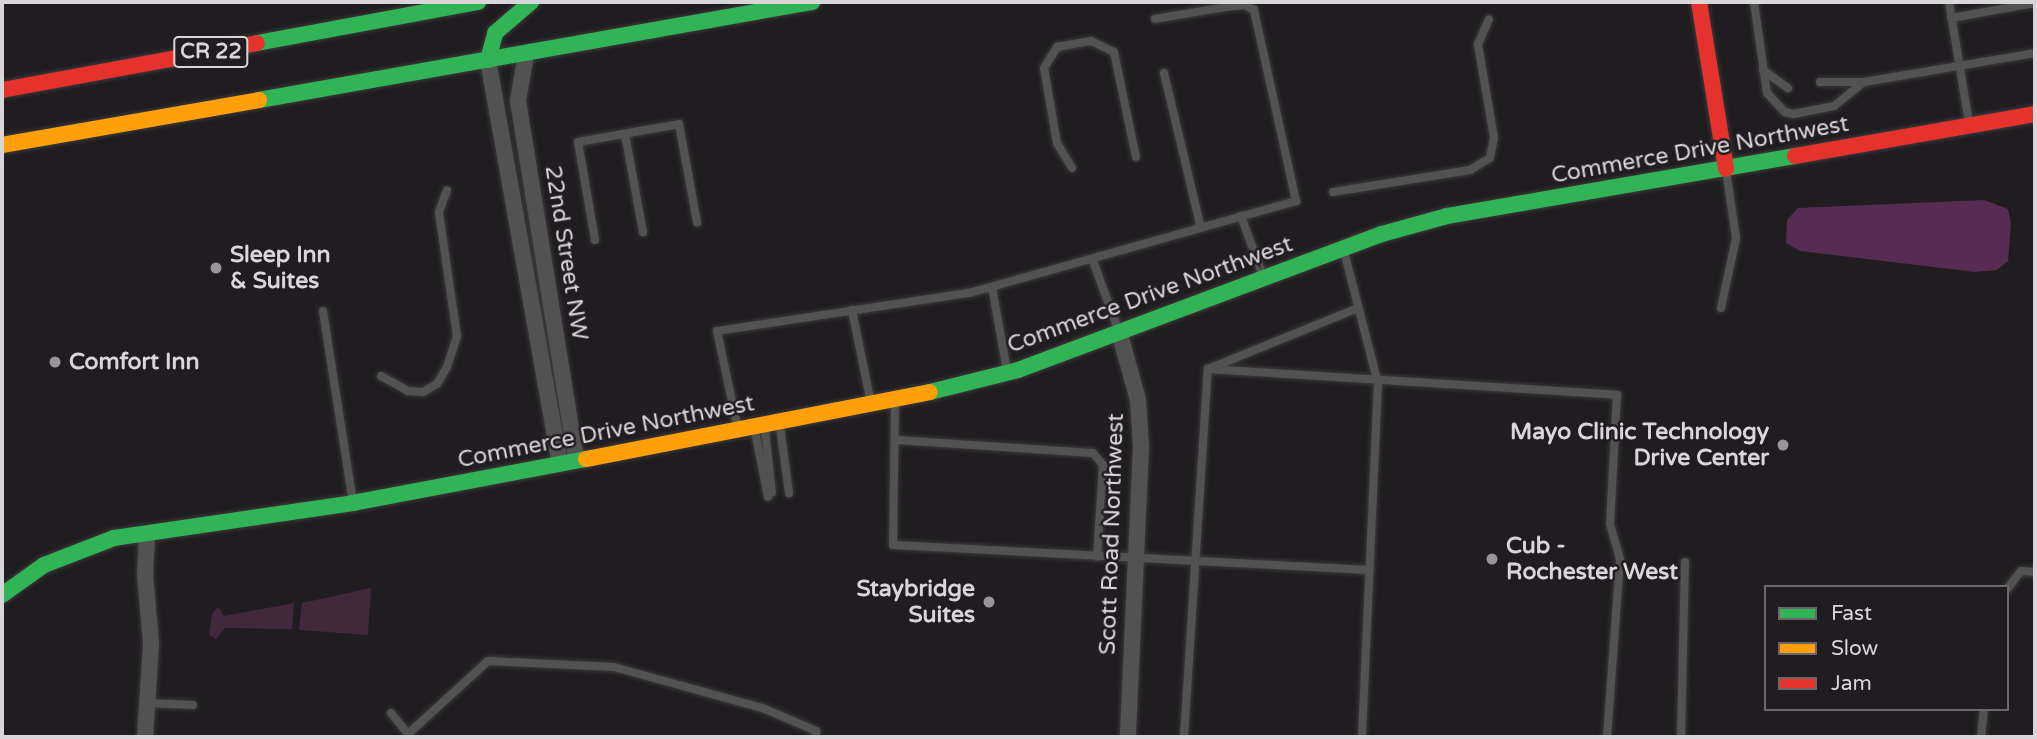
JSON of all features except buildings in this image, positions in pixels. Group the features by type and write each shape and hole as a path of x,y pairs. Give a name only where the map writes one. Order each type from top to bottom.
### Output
{"street":[{"name":"CR 22","path":"2,90 478,2"},
{"path":"488,60 495,33 531,2"},
{"name":"CR 22","path":"2,145 812,2"},
{"path":"1699,2 1726,169"},
{"name":"22nd Street NW","path":"526,54 518,102 576,460"},
{"name":"22nd Street NW","path":"488,60 559,464"},
{"name":"Commerce Drive Northwest","path":"2,595 44,565 114,538 147,536 353,503 872,406 1008,372 1120,335 1343,249 1447,216 2035,114"},
{"name":"Scott Road Northwest","path":"1120,335 1141,420 1128,737"},
{"path":"145,737 151,643 145,575 147,536"}],"lane":[{"path":"1754,2 1767,93 1793,114 1834,106 1864,82"},
{"path":"1949,2 1969,126"},
{"path":"1951,18 2035,3"},
{"path":"789,493 717,331 992,287 1093,261 1296,201 1259,22 1254,10 1244,5 1155,19"},
{"path":"1333,192 1470,170 1490,158 1494,138 1478,44 1489,19"},
{"path":"1072,167 1057,142 1044,68 1057,47 1079,43 1098,42 1114,52 1136,157"},
{"path":"1820,82 1864,82 2035,53"},
{"path":"1763,71 1788,88"},
{"path":"1164,73 1201,228"},
{"path":"595,240 578,142 680,124 697,222"},
{"path":"625,134 643,232"},
{"path":"1721,308 1736,238 1736,210 1726,169"},
{"path":"381,376 408,391 423,391 437,384 447,367 457,336 439,212 447,190"},
{"path":"1241,216 1264,278"},
{"path":"1343,249 1378,383 1362,737"},
{"path":"1093,261 1120,335"},
{"path":"992,287 1008,372"},
{"path":"1208,369 1358,308"},
{"path":"852,310 872,406"},
{"path":"323,311 353,503"},
{"path":"1208,369 1378,383 1617,395 1609,524 1620,560 1606,737"},
{"path":"1184,737 1208,369"},
{"path":"895,400 897,440 893,545 1369,570"},
{"path":"759,426 770,496"},
{"path":"897,440 1093,453 1103,465 1097,557"},
{"path":"1681,737 1685,562"},
{"path":"2009,586 2021,571 2035,572"},
{"path":"391,713 408,736 488,661 614,667 765,709 816,732 816,737"},
{"path":"147,703 193,705"},
{"path":"1981,737 1984,711"}],"shaded area":[{"path":"1984,200 2008,209 2011,223 2008,261 1997,270 1975,272 1800,251 1786,243 1787,220 1798,208"},
{"path":"371,588 368,635 299,630 302,603"},
{"path":"294,603 292,629 225,628 216,639 209,635 212,614 218,607 224,616"}],"traffic: fast":[{"path":"257,43 478,2"},
{"path":"488,60 495,33 531,2"},
{"path":"259,100 812,2"},
{"path":"930,392 1018,370 1382,234 1447,216 1795,156"},
{"path":"2,595 44,565 114,538 353,503 586,459"}],"traffic: slow":[{"path":"2,145 259,100"},
{"path":"586,459 930,392"}],"traffic: jam":[{"path":"1699,2 1726,169"},
{"path":"2,90 257,43"},
{"path":"1795,156 2035,114"}],"place":[{"name":"Sleep Inn & Suites","path":"216,268"},
{"name":"Comfort Inn","path":"55,362"},
{"name":"Mayo Clinic Technology Drive Center","path":"1783,445"},
{"name":"Cub - Rochester West","path":"1492,559"},
{"name":"Staybridge Suites","path":"989,602"}]}
